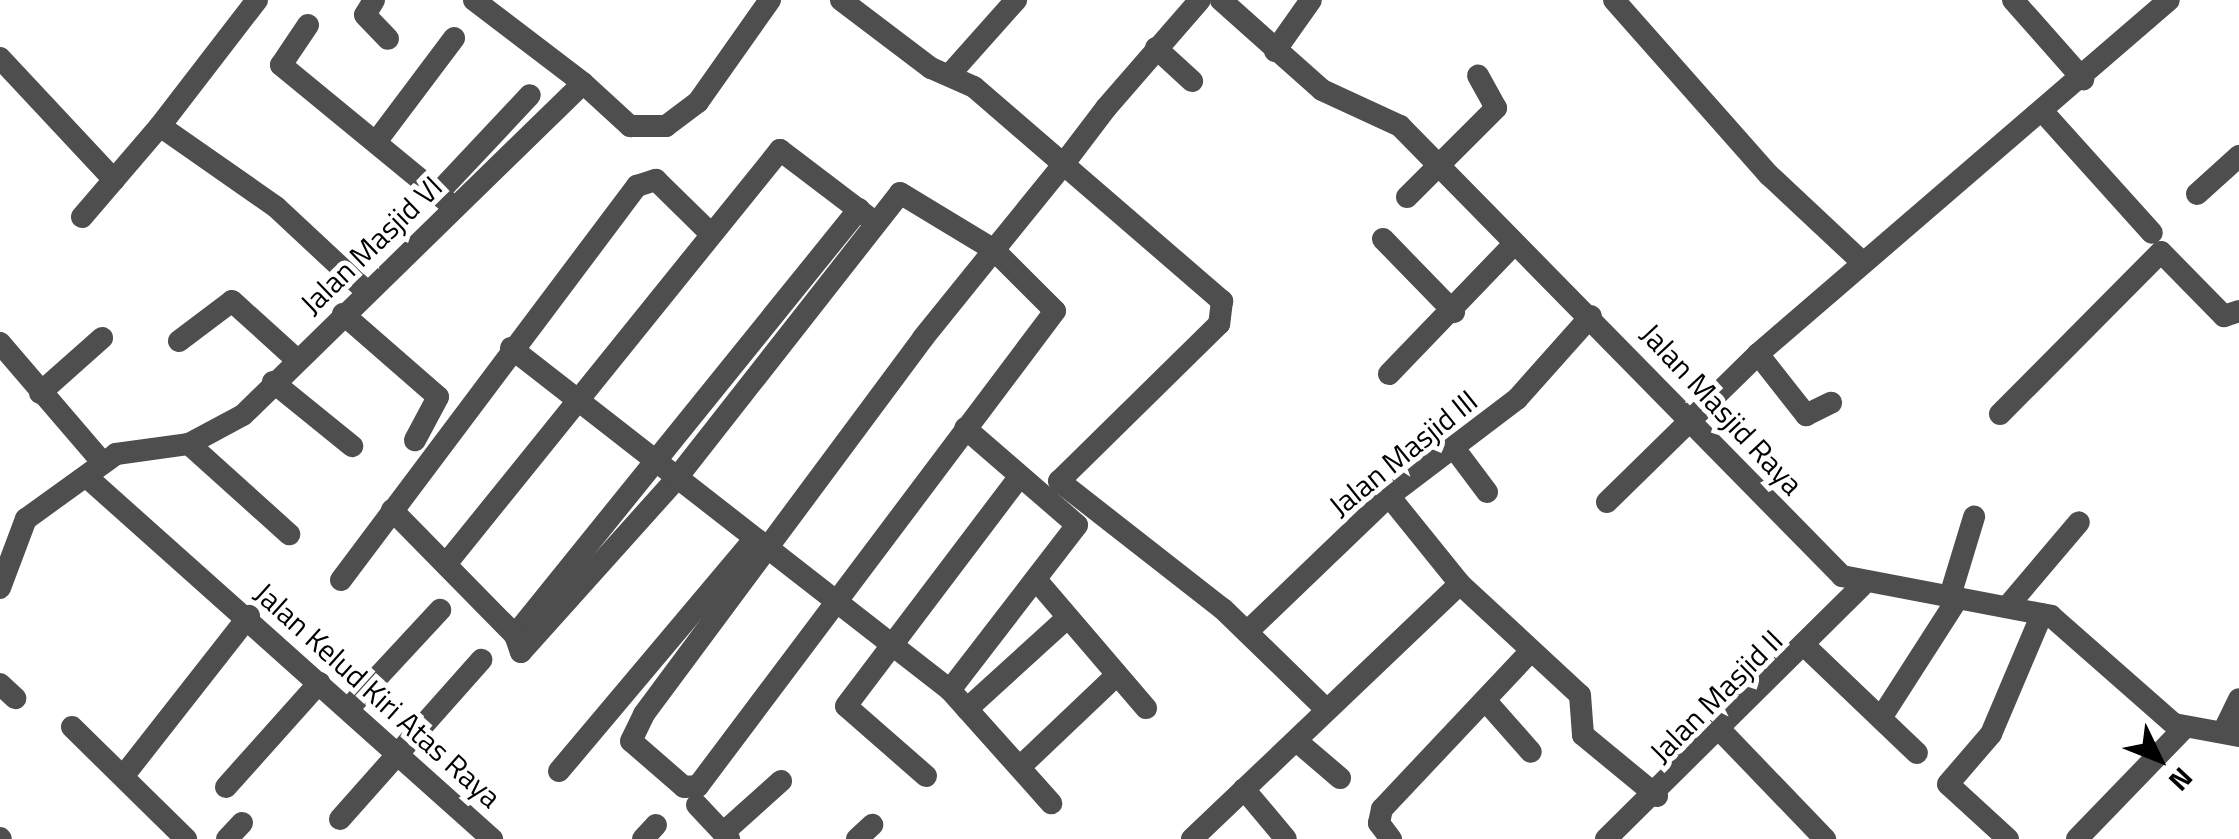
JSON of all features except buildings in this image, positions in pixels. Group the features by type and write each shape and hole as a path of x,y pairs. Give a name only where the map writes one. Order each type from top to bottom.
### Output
{"street":[{"path":"82,217 160,126 257,0"},
{"path":"374,0 365,15 388,39"},
{"path":"477,1 584,83 630,126 666,126 698,102 770,0"},
{"path":"841,0 951,73 1224,307 1198,346 1060,480 1247,632 1327,710"},
{"path":"951,73 1016,0"},
{"path":"559,771 758,546 1156,48 1200,0"},
{"name":"Jalan Masjid Raya","path":"1221,0 1276,51 1338,100 1400,126 1691,417 1823,560 1861,587"},
{"path":"1276,51 1311,0"},
{"path":"1614,0 1770,175 1862,262"},
{"path":"2013,0 2083,79"},
{"path":"1607,502 1758,354 1862,262 2083,79 2169,0"},
{"path":"308,25 281,65 446,200 530,95"},
{"path":"376,142 454,38"},
{"path":"1156,48 1192,81"},
{"path":"0,58 114,180"},
{"path":"1406,197 1496,108 1478,76"},
{"name":"Jalan Masjid VI","path":"0,588 4,560 26,519 96,471 188,444 282,389 296,360 366,292 446,200 584,83"},
{"path":"2044,112 2152,234"},
{"path":"160,126 276,207 366,292"},
{"path":"446,564 780,150 867,215"},
{"path":"2197,194 2239,156"},
{"path":"341,580 512,348 643,181 656,180 711,234"},
{"path":"392,510 516,636 668,473 867,215 909,191 994,250 1055,311 698,786 684,787 633,734 758,546"},
{"path":"1383,239 1454,312"},
{"path":"1389,374 1454,312 1514,244"},
{"path":"2000,414 2161,252 2224,316 2239,311"},
{"path":"179,341 232,301 296,360"},
{"path":"343,314 438,397 415,440"},
{"name":"Jalan Masjid III","path":"1247,632 1389,496 1517,398 1592,316"},
{"path":"40,393 102,338"},
{"name":"Jalan Kelud Kiri Atas Raya","path":"0,343 96,471 172,559 250,616 396,757 486,837"},
{"path":"512,348 582,400 833,605 950,690 1052,803"},
{"path":"1758,354 1806,415 1831,403"},
{"path":"282,389 352,446"},
{"path":"950,690 1038,582 1077,525 965,428"},
{"path":"188,444 289,534"},
{"path":"1454,448 1488,492"},
{"path":"926,776 846,709 890,644 1020,476"},
{"path":"1389,496 1460,584 1582,698 1584,735 1657,796"},
{"path":"1882,718 1954,597 1974,518"},
{"path":"2007,606 2078,522"},
{"path":"1038,582 1146,708"},
{"path":"1192,839 1300,743 1327,710 1460,584"},
{"path":"1861,587 1954,597 2042,614 2185,726 2232,732 2239,699"},
{"name":"Jalan Masjid II","path":"1606,839 1657,796 1808,648 1861,587"},
{"path":"348,708 440,610"},
{"path":"2008,839 1948,784 1991,734 2042,614"},
{"path":"125,774 250,616"},
{"path":"967,709 1067,618"},
{"path":"1808,648 1916,753"},
{"path":"1392,839 1379,823 1382,809 1530,652"},
{"path":"340,820 481,660"},
{"path":"1022,766 1117,675"},
{"path":"226,787 319,683"},
{"path":"1485,700 1531,752"},
{"path":"2077,839 2185,726"},
{"path":"72,727 125,774 186,839"},
{"path":"1722,732 1826,839"},
{"path":"1300,743 1340,778"},
{"path":"697,805 726,836 781,781"},
{"path":"1244,790 1286,839"}]}
